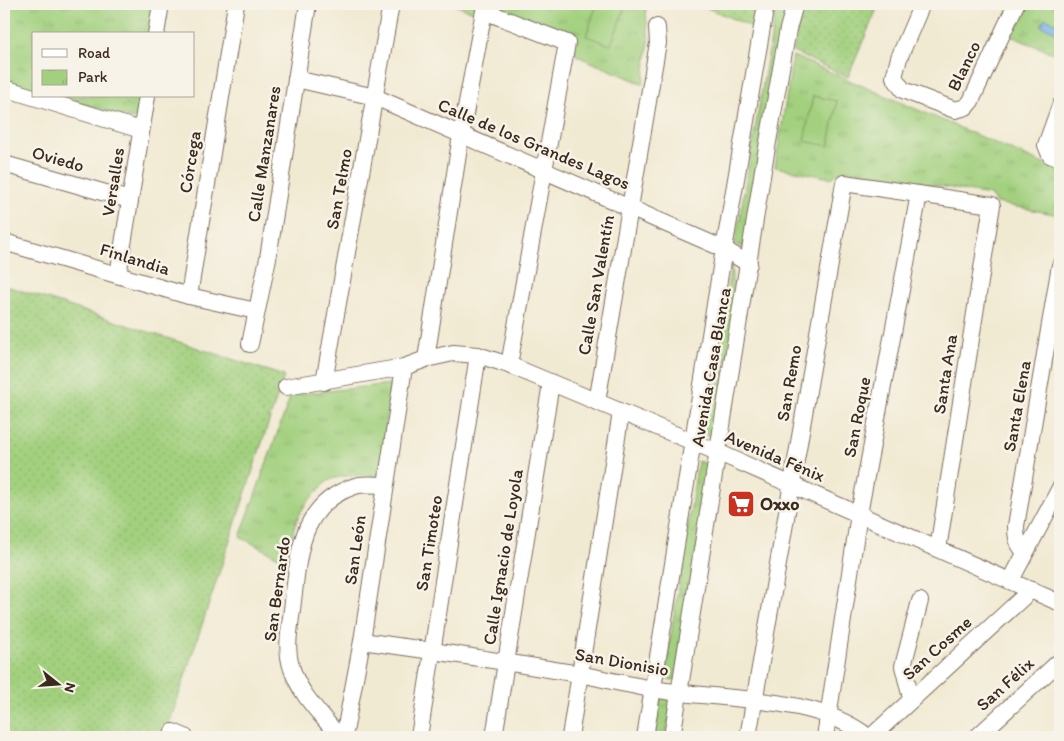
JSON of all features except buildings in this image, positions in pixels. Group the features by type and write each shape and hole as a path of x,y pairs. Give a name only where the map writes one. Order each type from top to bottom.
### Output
{"street":[{"path":"156,32 161,4"},
{"name":"Córcega","path":"189,296 236,4"},
{"name":"Calle Manzanares","path":"250,344 268,258 308,4"},
{"name":"San Telmo","path":"324,382 391,4"},
{"name":"Avenida Casa Blanca","path":"645,737 694,444 724,249 766,4"},
{"name":"Avenida Casa Blanca","path":"672,737 717,452 786,39 795,4"},
{"name":"Blanco","path":"922,4 899,58 894,77 903,90 954,110 966,107 971,101 1016,4"},
{"path":"426,358 461,135 484,11 567,43 509,365"},
{"name":"Calle San Valentín","path":"597,402 658,43 657,27"},
{"name":"Calle de los Grandes Lagos","path":"296,79 375,97 630,207 724,249 749,264"},
{"path":"4,88 32,97"},
{"path":"37,98 141,130"},
{"name":"Versalles","path":"118,275 146,98"},
{"path":"1060,106 1046,145 1050,155 1060,159"},
{"name":"Oviedo","path":"4,164 130,200"},
{"name":"San Remo","path":"748,737 844,183 919,194"},
{"name":"Santa Ana","path":"919,194 992,205 938,549"},
{"name":"San Roque","path":"825,737 859,514 919,194"},
{"name":"Finlandia","path":"4,242 189,296 256,311"},
{"name":"Santa Elena","path":"1025,552 1019,546 1016,538 1016,526 1056,327 1060,265"},
{"name":"Avenida Fénix","path":"286,387 404,367 426,358 453,353 478,355 509,365 717,452 1060,603"},
{"name":"San Timoteo","path":"418,737 478,355"},
{"name":"San León","path":"344,737 362,641 404,367"},
{"name":"Calle Ignacio de Loyola","path":"494,737 551,383"},
{"path":"570,737 621,412"},
{"name":"San Bernardo","path":"339,737 298,685 291,667 288,650 298,563 307,525 315,511 339,493 356,485 385,485"},
{"path":"1011,580 1060,488"},
{"name":"San Cosme","path":"869,737 1031,590"},
{"path":"911,698 903,666 920,601"},
{"name":"San Dionisio","path":"362,641 580,674 679,693 754,700 829,715 852,725 869,737"},
{"name":"San Félix","path":"977,737 1060,661"}],"green space":[{"path":"4,4 154,4 149,32 32,32 32,89 4,81"},
{"path":"452,4 645,4 649,42 643,84 577,56 568,39 479,14"},
{"path":"597,4 626,4 611,45 586,36"},
{"path":"698,4 758,4 752,27"},
{"path":"777,4 790,4 744,248 735,244"},
{"path":"803,4 879,4 848,77 793,52"},
{"path":"1022,4 1060,4 1060,56 1008,35"},
{"path":"793,56 1060,171 1059,215 996,203 990,195 854,171 842,171 831,178 775,167"},
{"path":"813,96 837,101 829,146 804,141"},
{"path":"62,98 140,98 137,117 133,119"},
{"path":"731,264 735,311 713,438 704,433"},
{"path":"4,285 284,376 165,737 4,737"},
{"path":"391,384 379,476 346,476 334,478 325,483 303,508 295,524 288,562 240,537 291,395"},
{"path":"698,461 710,465 675,680 664,679"},
{"path":"661,696 672,698 666,737 654,737"}],"water":[{"path":"1045,18 1060,25 1057,32 1041,26"}],"place":[{"name":"Oxxo","path":"741,504"}]}
